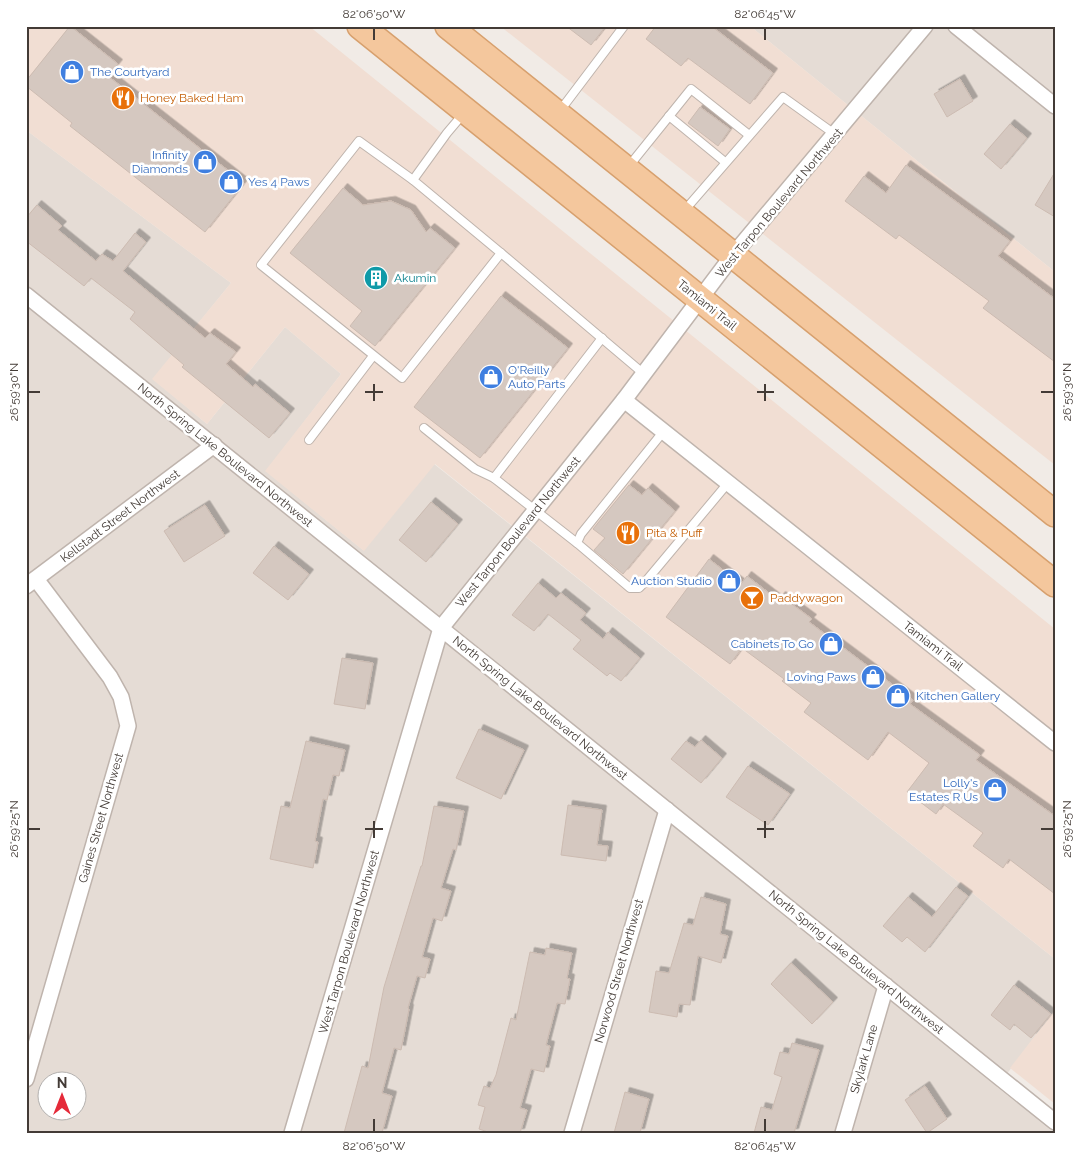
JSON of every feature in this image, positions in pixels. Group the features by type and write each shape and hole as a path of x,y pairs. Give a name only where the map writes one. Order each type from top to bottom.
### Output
{"main road":[{"name":"Tamiami Trail","path":"360,26 1055,584"},
{"path":"448,26 1055,514"}],"street":[{"name":"West Tarpon Boulevard Northwest","path":"292,1133 441,628 624,400 733,256 836,135 925,26"},
{"path":"956,26 1055,106"},
{"name":"North Spring Lake Boulevard Northwest","path":"26,295 1055,1122"},
{"name":"Tamiami Trail","path":"624,400 1055,743"},
{"name":"Kellstadt Street Northwest","path":"31,582 214,446"},
{"name":"Gaines Street Northwest","path":"26,1079 128,726 121,697 110,677 31,582"},
{"name":"Norwood Street Northwest","path":"572,1133 667,810"},
{"name":"Skylark Lane","path":"843,1133 886,986"}],"lane":[{"path":"558,114 624,26"},
{"path":"626,169 692,89 749,135"},
{"path":"682,214 782,97 836,135"},
{"path":"413,180 447,133 466,111"},
{"path":"669,116 725,162"},
{"path":"501,253 402,378 261,265 359,141 413,180 501,253 644,374"},
{"path":"494,478 602,338"},
{"path":"309,440 373,356"},
{"path":"424,428 475,469 494,478 630,588 638,588 728,483"},
{"path":"576,543 581,534 663,432"}],"shaded area":[{"path":"26,26 309,26 1055,629 1055,959 435,464 364,551 265,471 341,374 285,327 207,424 152,379 231,283 26,130"},
{"path":"500,26 750,26 1055,272 1055,465"},
{"path":"750,26 1055,26 1055,272"},
{"path":"26,130 231,283 153,379 207,424 285,327 341,374 266,471 363,550 434,464 1055,959 1055,1010 997,1087 1054,1133 26,1133"},
{"path":"1055,1010 1055,1104 1010,1068"}],"building":[{"path":"70,26 118,64 108,76 244,183 205,232 70,126 72,123 26,86 26,81"},
{"path":"566,26 606,26 591,45"},
{"path":"656,26 711,26 773,73 750,104 688,58 681,66 646,39"},
{"path":"960,79 973,101 947,117 934,94"},
{"path":"700,107 730,129 718,146 688,123"},
{"path":"1010,124 1027,138 1001,169 984,154"},
{"path":"906,165 1010,241 998,256 1055,299 1055,362 983,308 989,301 899,235 896,239 845,201 864,176 886,193"},
{"path":"1055,172 1055,217 1035,205"},
{"name":"Akumin","path":"343,188 363,205 391,201 411,210 426,232 430,228 455,248 375,346 350,326 362,311 290,253"},
{"path":"37,205 62,226 58,230 96,261 102,254 113,261 135,233 146,242 123,271 205,338 210,333 236,352 226,364 253,387 255,384 290,413 269,438 182,367 184,365 130,319 135,312 91,278 84,286 26,241 26,218"},
{"name":"O'Reilly Auto Parts","path":"501,296 568,348 480,458 414,407"},
{"name":"Pita & Puff","path":"629,485 642,495 648,488 675,511 623,574 594,550 605,538 593,529"},
{"path":"431,502 458,524 426,562 399,540"},
{"path":"205,505 225,536 184,562 164,531"},
{"path":"274,546 309,574 288,600 253,573"},
{"path":"709,559 741,584 747,576 778,600 781,596 812,619 809,622 913,700 910,704 980,755 976,760 1055,816 1055,894 1009,859 1003,868 973,846 983,833 943,804 936,814 907,792 929,763 888,732 868,760 804,712 811,703 782,681 784,679 742,648 730,664 666,617"},
{"path":"538,583 556,598 561,593 586,613 580,620 603,639 608,632 640,658 621,681 610,673 607,676 573,649 581,640 548,614 534,631 512,615"},
{"path":"342,658 373,663 365,709 334,704"},
{"path":"479,729 524,750 501,799 456,778"},
{"path":"701,740 722,758 701,783 671,759 686,741 695,747"},
{"path":"306,741 345,750 339,776 333,775 327,800 323,799 315,841 318,842 313,868 270,859 281,806 290,808"},
{"path":"748,766 790,794 768,825 726,797"},
{"path":"568,805 602,810 597,845 608,846 606,861 561,855"},
{"path":"434,806 464,811 456,850 453,849 441,888 451,891 442,921 433,918 422,957 430,959 425,978 417,976 408,1008 401,1050 394,1048 382,1093 392,1096 382,1133 344,1133 362,1066 368,1068 384,987 422,866"},
{"path":"956,887 968,896 925,952 907,937 902,942 883,926 908,897 932,917"},
{"path":"701,897 726,904 720,934 728,936 721,963 698,956 690,1005 679,1004 677,1017 649,1012 656,971 669,973 684,923 693,925"},
{"path":"546,948 572,953 567,978 570,979 565,1004 557,1003 546,1045 550,1046 544,1072 531,1069 520,1108 527,1110 520,1133 491,1133 479,1129 485,1107 478,1105 484,1086 490,1088 496,1075 511,1018 516,1020 530,952 545,955"},
{"path":"791,963 833,1002 812,1024 771,984"},
{"path":"1014,985 1051,1014 1031,1038 1014,1024 1010,1030 991,1015"},
{"path":"792,1043 819,1050 794,1133 754,1133 761,1107 772,1110 782,1077 774,1074 780,1052 789,1054"},
{"path":"925,1086 947,1119 927,1133 905,1100"},
{"path":"625,1092 649,1099 640,1133 614,1133"}],"place":[{"name":"The Courtyard","path":"72,72"},
{"name":"Honey Baked Ham","path":"123,98"},
{"name":"Infinity Diamonds","path":"205,162"},
{"name":"Yes 4 Paws","path":"231,182"},
{"name":"Akumin","path":"376,278"},
{"name":"O'Reilly Auto Parts","path":"491,377"},
{"name":"Pita & Puff","path":"628,533"},
{"name":"Auction Studio","path":"729,581"},
{"name":"Paddywagon","path":"752,598"},
{"name":"Cabinets To Go","path":"831,644"},
{"name":"Loving Paws","path":"873,677"},
{"name":"Kitchen Gallery","path":"898,696"},
{"name":"Lolly's Estates R Us","path":"995,790"}]}
